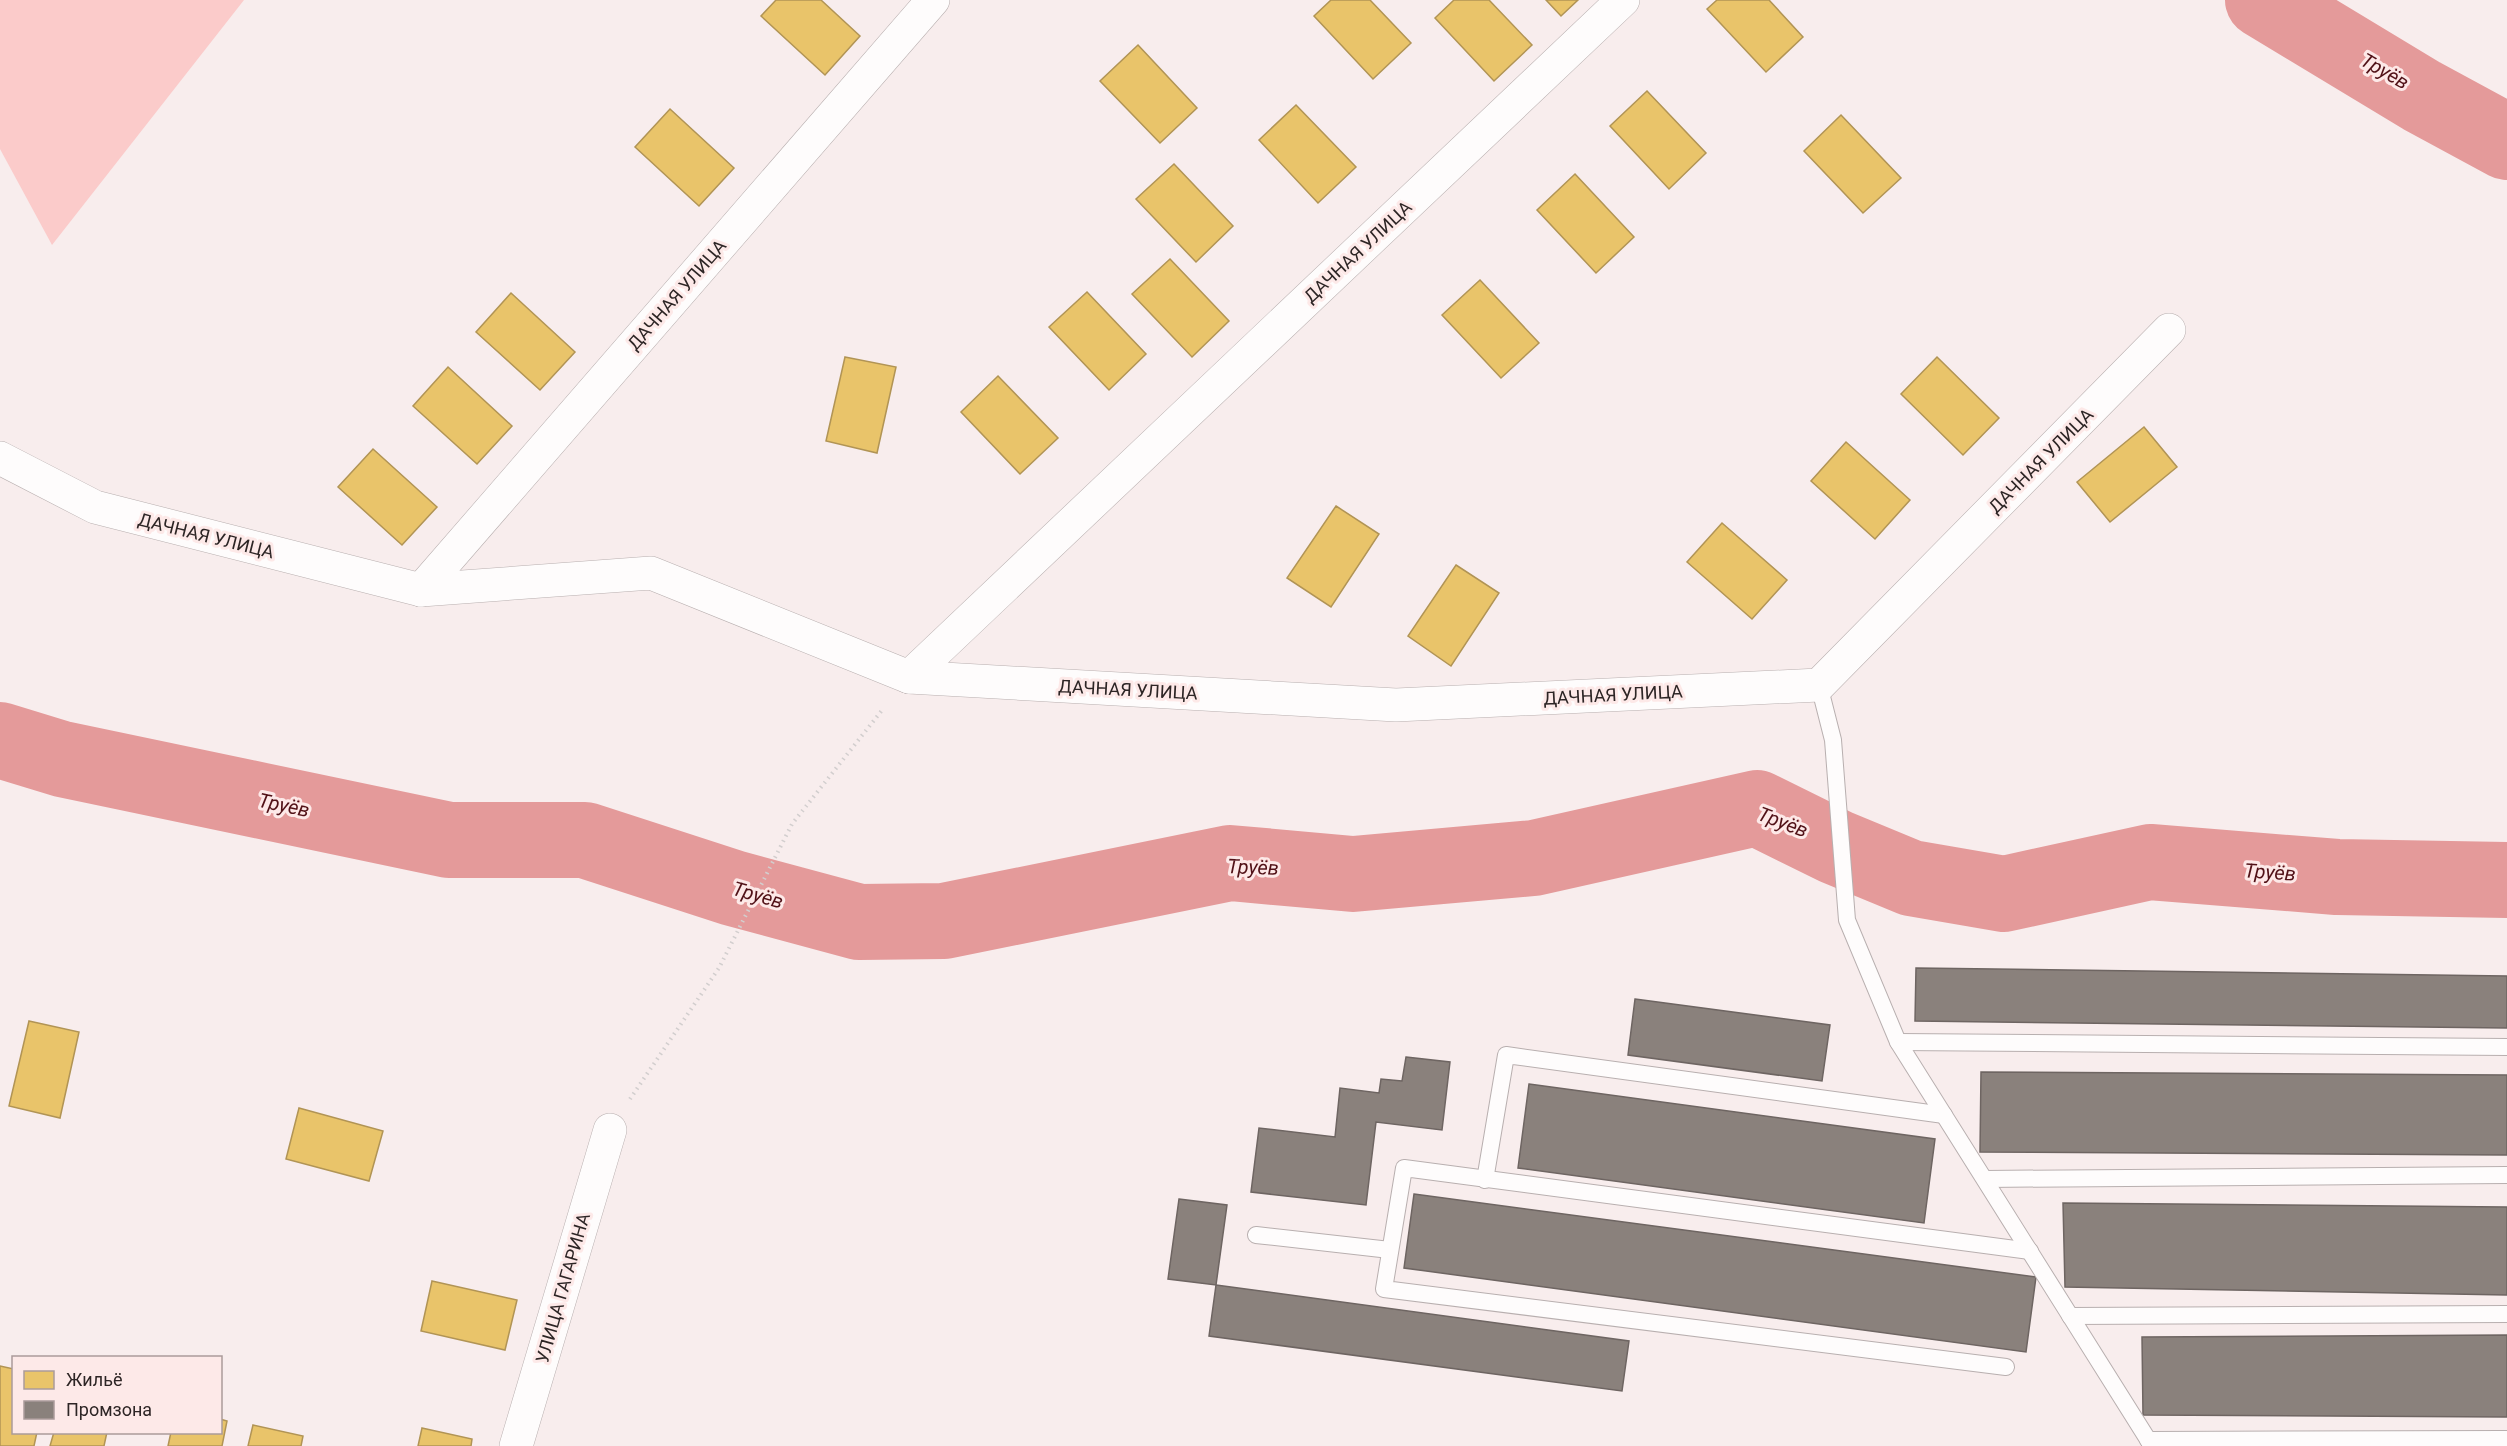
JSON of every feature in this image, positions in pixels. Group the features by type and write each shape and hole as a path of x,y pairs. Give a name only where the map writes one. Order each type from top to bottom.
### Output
{"street":[{"name":"ДАЧНАЯ УЛИЦА","path":"421,590 933,0"},
{"name":"ДАЧНАЯ УЛИЦА","path":"909,677 1623,0"},
{"name":"ДАЧНАЯ УЛИЦА","path":"0,458 95,507 421,590 651,573 909,677 1396,705 1819,685 2169,330"},
{"name":"УЛИЦА ГАГАРИНА","path":"516,1446 610,1130"}],"lane":[{"path":"1819,685 1833,740 1847,920 1898,1042 2150,1443 2507,1438"},
{"path":"1898,1042 2507,1047"},
{"path":"1485,1180 1506,1055 1944,1115"},
{"path":"2006,1367 1384,1289 1404,1168 2030,1251"},
{"path":"1984,1179 2507,1175"},
{"path":"1257,1235 1390,1250"},
{"path":"2070,1316 2507,1314"}],"path":[{"path":"610,1130 718,968 792,824 909,677"}],"shaded area":[{"path":"0,0 244,0 52,245 0,149"}],"building: Жильё":[{"path":"776,0 821,0 860,36 825,75 761,16"},
{"path":"1331,0 1370,0 1411,43 1373,79 1314,16"},
{"path":"1454,0 1489,0 1532,45 1494,81 1435,18"},
{"path":"1546,0 1578,0 1561,16"},
{"path":"1717,0 1769,0 1803,37 1766,72 1707,9"},
{"path":"1138,45 1197,108 1160,143 1100,81"},
{"path":"1647,91 1706,153 1669,189 1610,126"},
{"path":"1296,105 1356,167 1318,203 1259,140"},
{"path":"670,109 734,168 699,206 635,147"},
{"path":"1841,115 1901,178 1863,213 1804,151"},
{"path":"1174,164 1233,226 1196,262 1136,199"},
{"path":"1575,174 1634,237 1596,273 1537,210"},
{"path":"1170,259 1229,321 1192,357 1132,294"},
{"path":"1480,280 1539,343 1501,378 1442,315"},
{"path":"1087,292 1146,354 1109,390 1049,327"},
{"path":"511,293 575,352 540,390 476,332"},
{"path":"845,357 896,367 877,453 826,441"},
{"path":"1937,357 1999,418 1963,455 1901,394"},
{"path":"448,367 512,426 477,464 413,406"},
{"path":"998,376 1058,438 1020,474 961,412"},
{"path":"2144,427 2177,467 2110,522 2077,482"},
{"path":"1846,442 1910,500 1875,539 1811,481"},
{"path":"373,449 437,507 402,545 338,487"},
{"path":"1336,506 1379,534 1331,607 1287,578"},
{"path":"1722,523 1787,580 1752,619 1687,562"},
{"path":"1456,565 1499,593 1451,666 1408,636"},
{"path":"29,1021 79,1032 60,1118 9,1106"},
{"path":"299,1108 383,1131 369,1181 286,1159"},
{"path":"432,1281 517,1300 505,1350 421,1331"},
{"path":"0,1366 12,1369 12,1434 37,1434 34,1446 0,1446"},
{"path":"222,1420 227,1421 222,1446 168,1446 171,1434 222,1434"},
{"path":"253,1425 303,1436 301,1446 248,1446"},
{"path":"422,1428 472,1439 471,1446 418,1446"},
{"path":"53,1434 107,1434 104,1446 50,1446"}],"building: Промзона":[{"path":"1916,968 2507,976 2507,1028 1915,1021"},
{"path":"1635,999 1830,1025 1822,1081 1628,1055"},
{"path":"1406,1057 1450,1062 1442,1130 1376,1122 1366,1205 1251,1192 1259,1128 1335,1137 1340,1088 1379,1093 1381,1079 1402,1081"},
{"path":"1981,1072 2507,1075 2507,1155 1980,1152"},
{"path":"1529,1084 1935,1139 1924,1223 1518,1168"},
{"path":"1414,1194 2036,1277 2026,1352 1404,1268"},
{"path":"1179,1199 1227,1205 1216,1285 1168,1279"},
{"path":"2063,1203 2507,1207 2507,1295 2065,1287"},
{"path":"1216,1285 1629,1341 1622,1391 1209,1336"},
{"path":"2507,1335 2507,1417 2143,1415 2142,1337"}],"waterway":[{"name":"Труёв","path":"2263,0 2422,96 2507,142"},
{"name":"Труёв","path":"0,740 62,759 449,840 585,840 733,888 859,922 944,921 1230,863 1353,874 1534,858 1757,808 1836,847 1911,878 2004,894 2150,862 2337,877 2507,880"}]}
